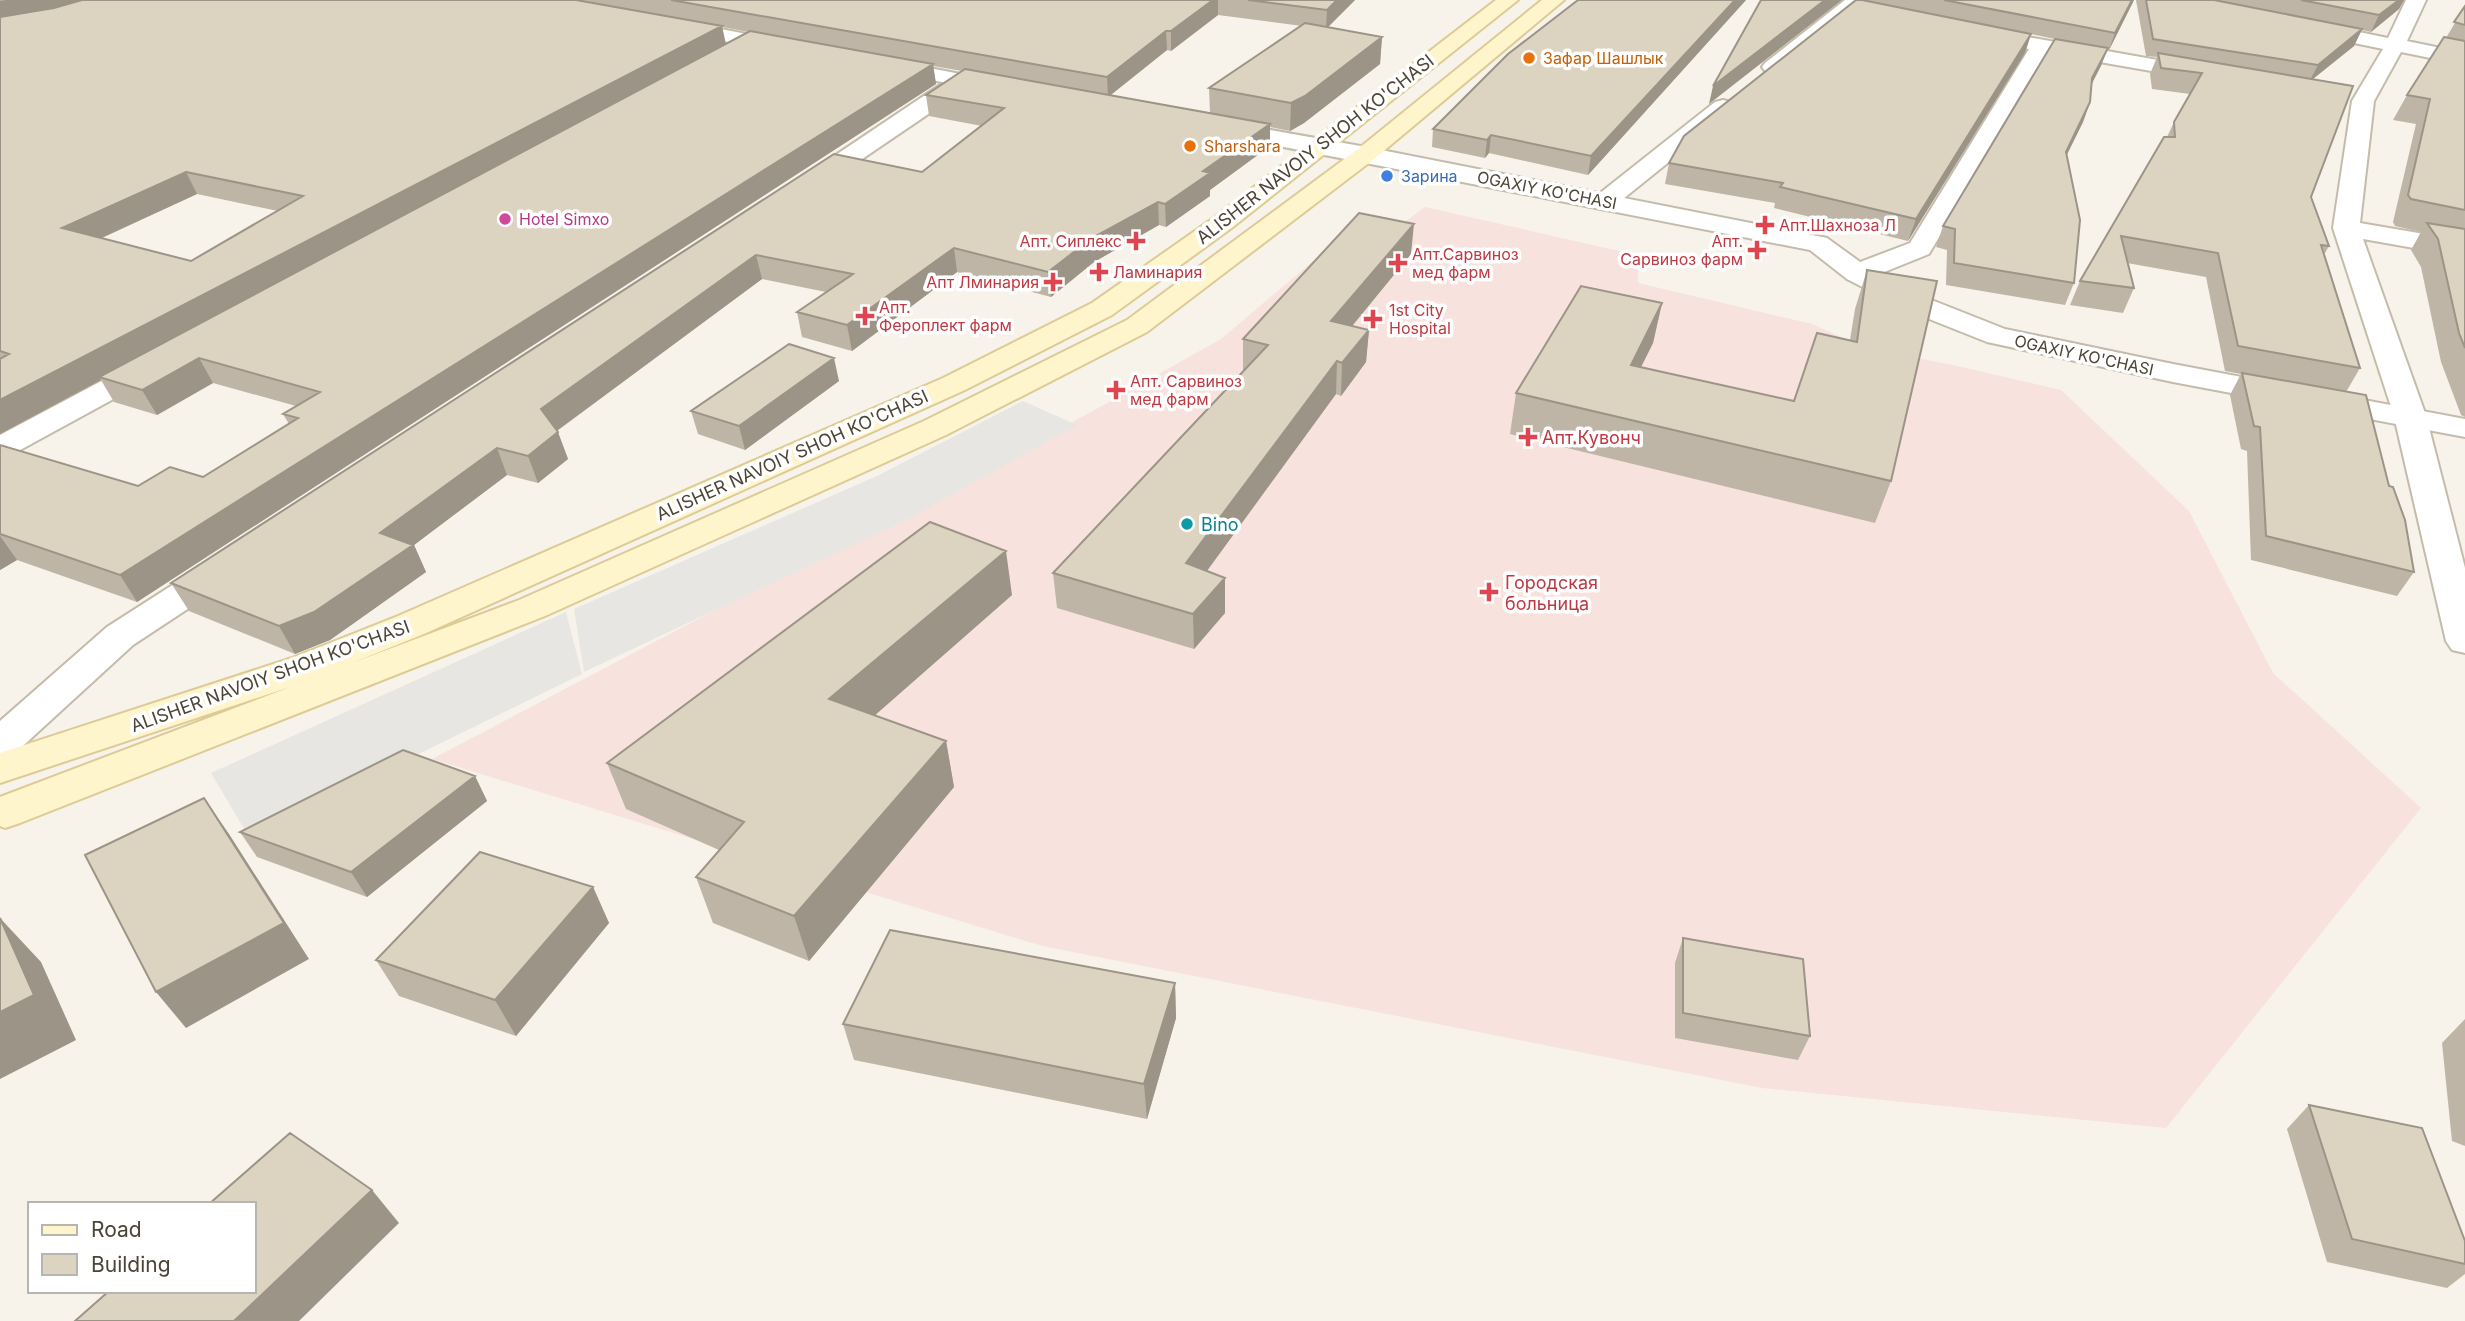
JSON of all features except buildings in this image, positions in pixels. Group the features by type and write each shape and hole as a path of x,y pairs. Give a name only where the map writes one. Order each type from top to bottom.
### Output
{"main road":[{"name":"ALISHER NAVOIY SHOH KO'CHASI","path":"0,768 306,667 400,630 954,383 1102,309 1224,222 1508,0"},
{"name":"ALISHER NAVOIY SHOH KO'CHASI","path":"2,802 303,697 519,613 935,428 1125,332 1268,230 1366,155 1554,0"}],"street":[{"path":"2416,0 2395,45 2350,98 2346,228 2410,416 2465,641"},
{"path":"1604,202 1747,87 1859,6"},
{"path":"653,23 804,50"},
{"path":"2289,24 2465,59"},
{"path":"1951,28 2040,47 2229,78"},
{"path":"717,60 752,41"},
{"path":"1857,272 1920,248 2040,47"},
{"path":"856,60 1026,93"},
{"path":"786,198 963,80"},
{"name":"OGAXIY KO'CHASI","path":"1205,126 1818,244 1857,272 1919,305 1997,336 2173,373 2465,428"},
{"path":"2346,228 2465,249"},
{"path":"0,448 170,356"},
{"path":"0,744 120,636 243,555"}],"shaded area":[{"name":"Городская больница","path":"1425,207 1637,255 1638,283 1812,324 1866,348 2061,390 2189,511 2273,673 2421,808 2166,1128 1762,1088 1042,946 432,759 1091,412 1221,339 1351,229 1384,237"},
{"path":"1023,401 1077,425 906,520 584,672 574,609 877,476"},
{"path":"566,612 582,674 249,837 211,773"}],"place":[{"name":"Зафар Шашлык","path":"1529,58"},
{"name":"Sharshara","path":"1190,146"},
{"name":"Зарина","path":"1387,176"},
{"name":"Hotel Simxo","path":"505,219"},
{"name":"Апт.Шахноза Л","path":"1765,225"},
{"name":"Апт. Сиплекс","path":"1136,241"},
{"name":"Апт. Сарвиноз фарм","path":"1757,250"},
{"name":"Апт.Сарвиноз мед фарм","path":"1398,263"},
{"name":"Ламинария","path":"1099,272"},
{"name":"Апт Лминария","path":"1053,282"},
{"name":"Апт. Фероплект фарм","path":"865,316"},
{"name":"1st City Hospital","path":"1373,319"},
{"name":"Апт. Сарвиноз мед фарм","path":"1116,390"},
{"name":"Апт.Кувонч","path":"1528,437"},
{"name":"Bino","path":"1187,524"},
{"name":"Городская больница","path":"1489,592"}]}
